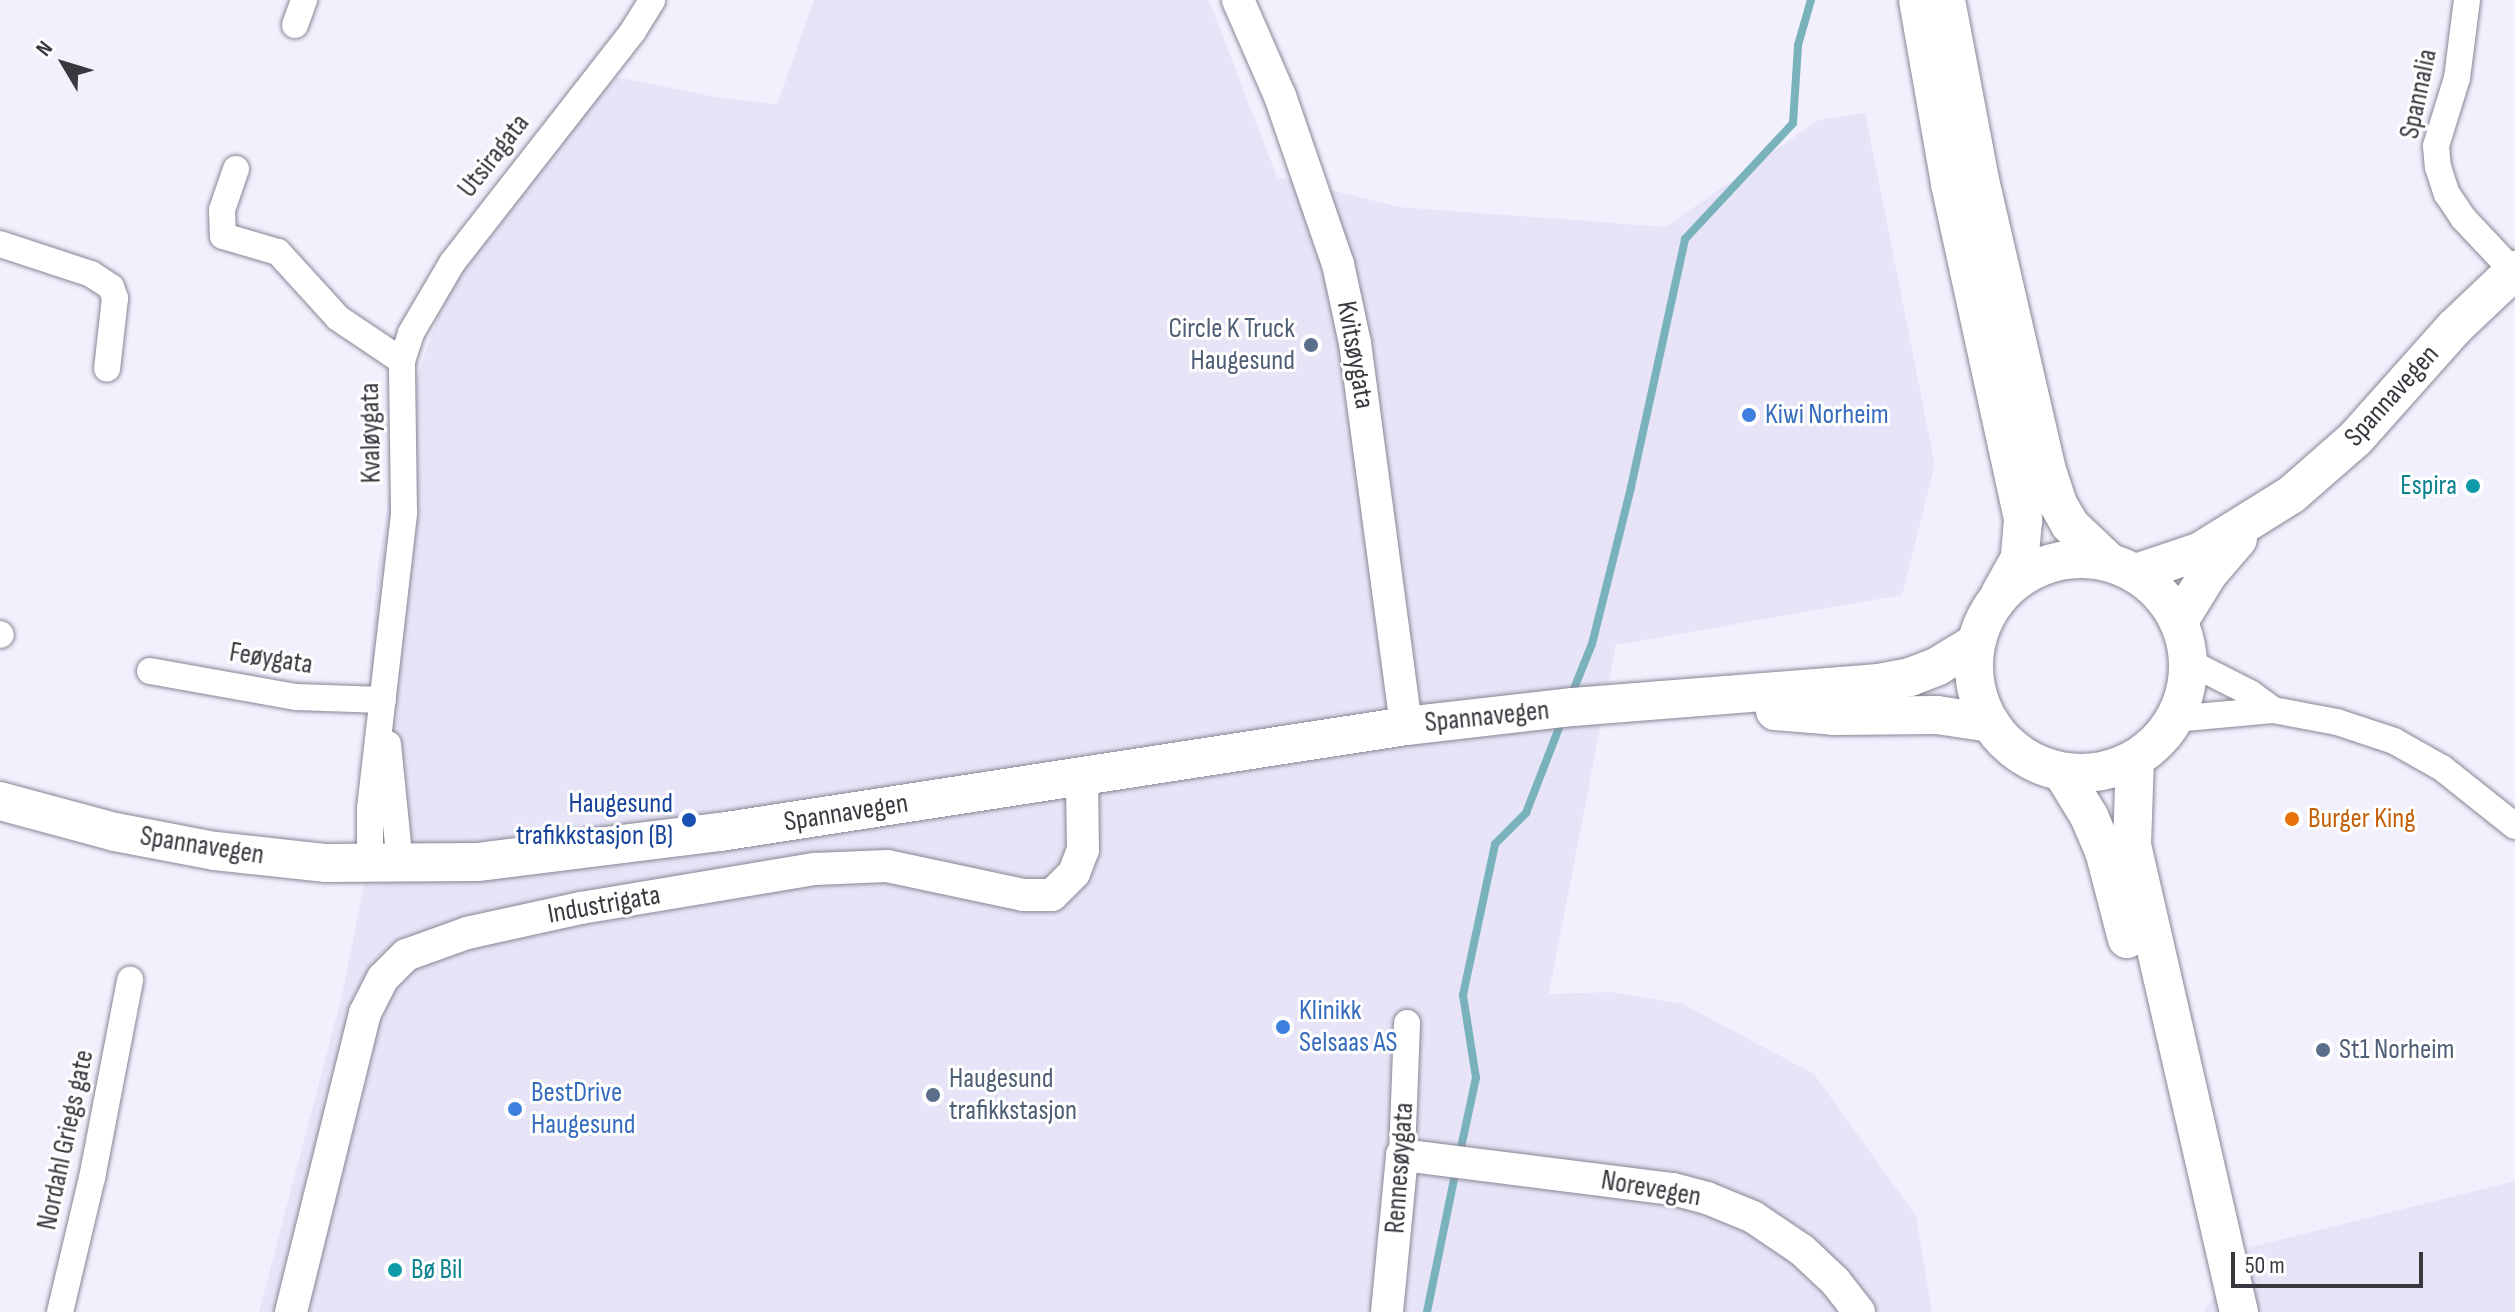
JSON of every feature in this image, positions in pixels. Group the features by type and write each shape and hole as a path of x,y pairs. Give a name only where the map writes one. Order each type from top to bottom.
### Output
{"main road":[{"path":"1918,0 1950,184 2023,520 2020,558 1985,619 1976,643 1977,693 1990,723 2013,750 2028,760 2062,772 2099,772 2135,759 2150,748 2174,719 2186,692 2189,662 2179,621 2168,602 2070,525 2058,504 2046,467 1980,180 1946,0"},
{"name":"Spannavegen","path":"2179,621 2208,574 2263,516 2356,438 2455,327 2514,270"},
{"name":"Spannavegen","path":"2122,567 2163,567 2201,551 2263,516"},
{"path":"1999,597 2013,583 2048,563 2078,559 2122,567"},
{"path":"1693,700 1910,677 1938,666 1976,643"},
{"name":"Spannavegen","path":"0,801 115,832 215,851 326,863 478,862 720,832 1406,726 1573,707 1693,700"},
{"path":"1693,700 1730,709 1834,716 1937,715 1990,723"},
{"path":"2135,759 2132,845 2239,1312"},
{"path":"2062,772 2089,816 2104,851 2214,1312"}],"street":[{"name":"Utsiragata","path":"402,361 418,319 452,263 633,31 652,0"},
{"name":"Kvitsøygata","path":"1238,0 1280,96 1338,264 1355,343 1406,726"},
{"name":"Spannalia","path":"2467,0 2457,78 2436,146 2438,167 2447,194 2463,218 2514,270"},
{"name":"Kvaløygata","path":"236,169 222,210 223,236 278,252 338,318 402,361 404,512 383,700 385,864"},
{"path":"0,244 91,274 111,287 115,298 107,369"},
{"path":"2189,662 2250,693 2273,710"},
{"name":"Feøygata","path":"150,671 296,697 383,700"},
{"path":"2174,719 2273,710 2337,722 2394,741 2442,768 2515,826"},
{"name":"Industrigata","path":"291,1312 365,1013 383,978 406,955 467,933 581,908 830,867 887,866 1023,895 1052,895 1065,886 1074,873 1083,850 1082,777"},
{"name":"Nordahl Griegs gate","path":"60,1312 92,1178 130,980"},
{"name":"Rennesøygata","path":"1387,1312 1402,1155 1407,1023"},
{"name":"Norevegen","path":"1402,1155 1673,1189 1707,1198 1753,1217 1802,1250 1835,1281 1859,1312"}],"shaded area":[{"path":"814,0 1209,0 1277,177 1399,207 1666,227 1818,120 1865,113 1935,465 1902,595 1616,645 1549,994 1610,992 1683,1004 1814,1074 1916,1216 1932,1312 259,1312 342,995 367,869 370,656 377,572 390,491 420,367 439,314 465,262 562,137 617,77 721,98 777,104"},
{"path":"2515,1181 2515,1312 2203,1312 2251,1247"}],"waterway":[{"path":"1571,696 1592,644 1631,487 1685,239 1793,123 1798,45 1811,0"},
{"path":"1459,1157 1476,1078 1463,995 1495,844 1526,813 1562,720"},
{"path":"1427,1312 1456,1170"}],"place":[{"name":"Circle K Truck Haugesund","path":"1311,345"},
{"name":"Kiwi Norheim","path":"1749,415"},
{"name":"Espira","path":"2473,486"},
{"name":"Burger King","path":"2292,819"},
{"name":"Haugesund trafikkstasjon (B)","path":"689,820"},
{"name":"Klinikk Selsaas AS","path":"1283,1027"},
{"name":"St1 Norheim","path":"2323,1050"},
{"name":"Haugesund trafikkstasjon","path":"933,1095"},
{"name":"BestDrive Haugesund","path":"515,1109"},
{"name":"Bø Bil","path":"395,1270"}]}
